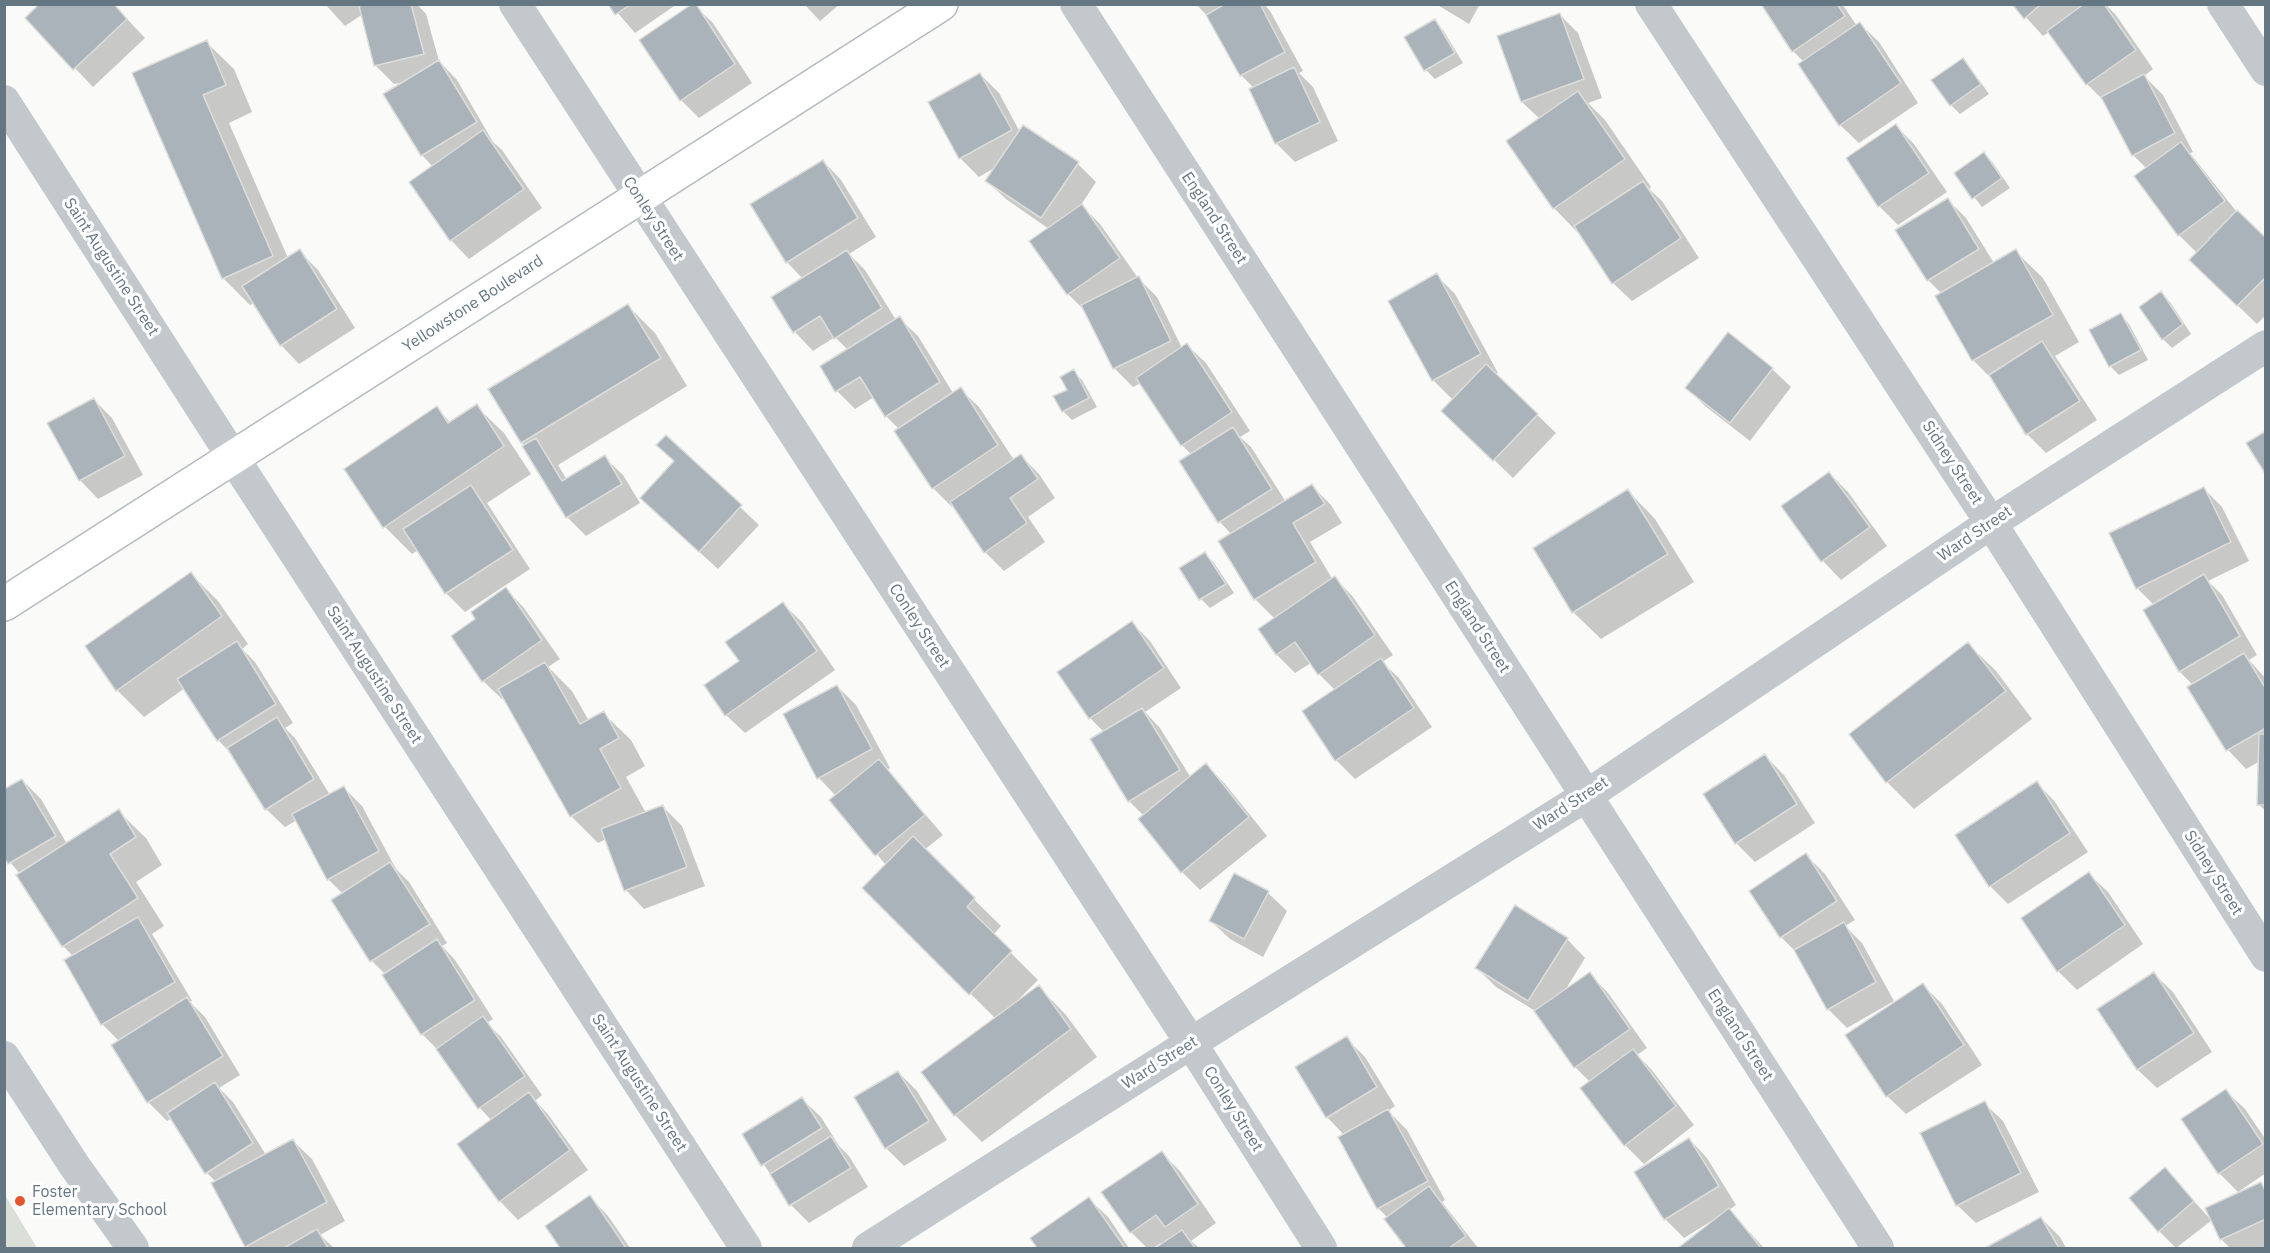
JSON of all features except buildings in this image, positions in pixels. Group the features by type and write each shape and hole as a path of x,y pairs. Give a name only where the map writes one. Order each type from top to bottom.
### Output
{"street":[{"name":"Conley Street","path":"514,4 1191,1043 1321,1248"},
{"name":"Yellowstone Boulevard","path":"4,604 234,459 941,4"},
{"name":"England Street","path":"1076,4 1878,1248"},
{"name":"Sidney Street","path":"1651,4 1991,523 2265,956"},
{"path":"2223,4 2265,70"},
{"name":"Saint Augustine Street","path":"4,101 746,1248"},
{"name":"Ward Street","path":"868,1248 1586,796 1991,523 2265,346"},
{"path":"4,1058 74,1165 133,1248"}],"shaded area":[{"path":"5,1195 37,1248 5,1248"}],"place":[{"name":"Foster Elementary School","path":"20,1201"}]}
